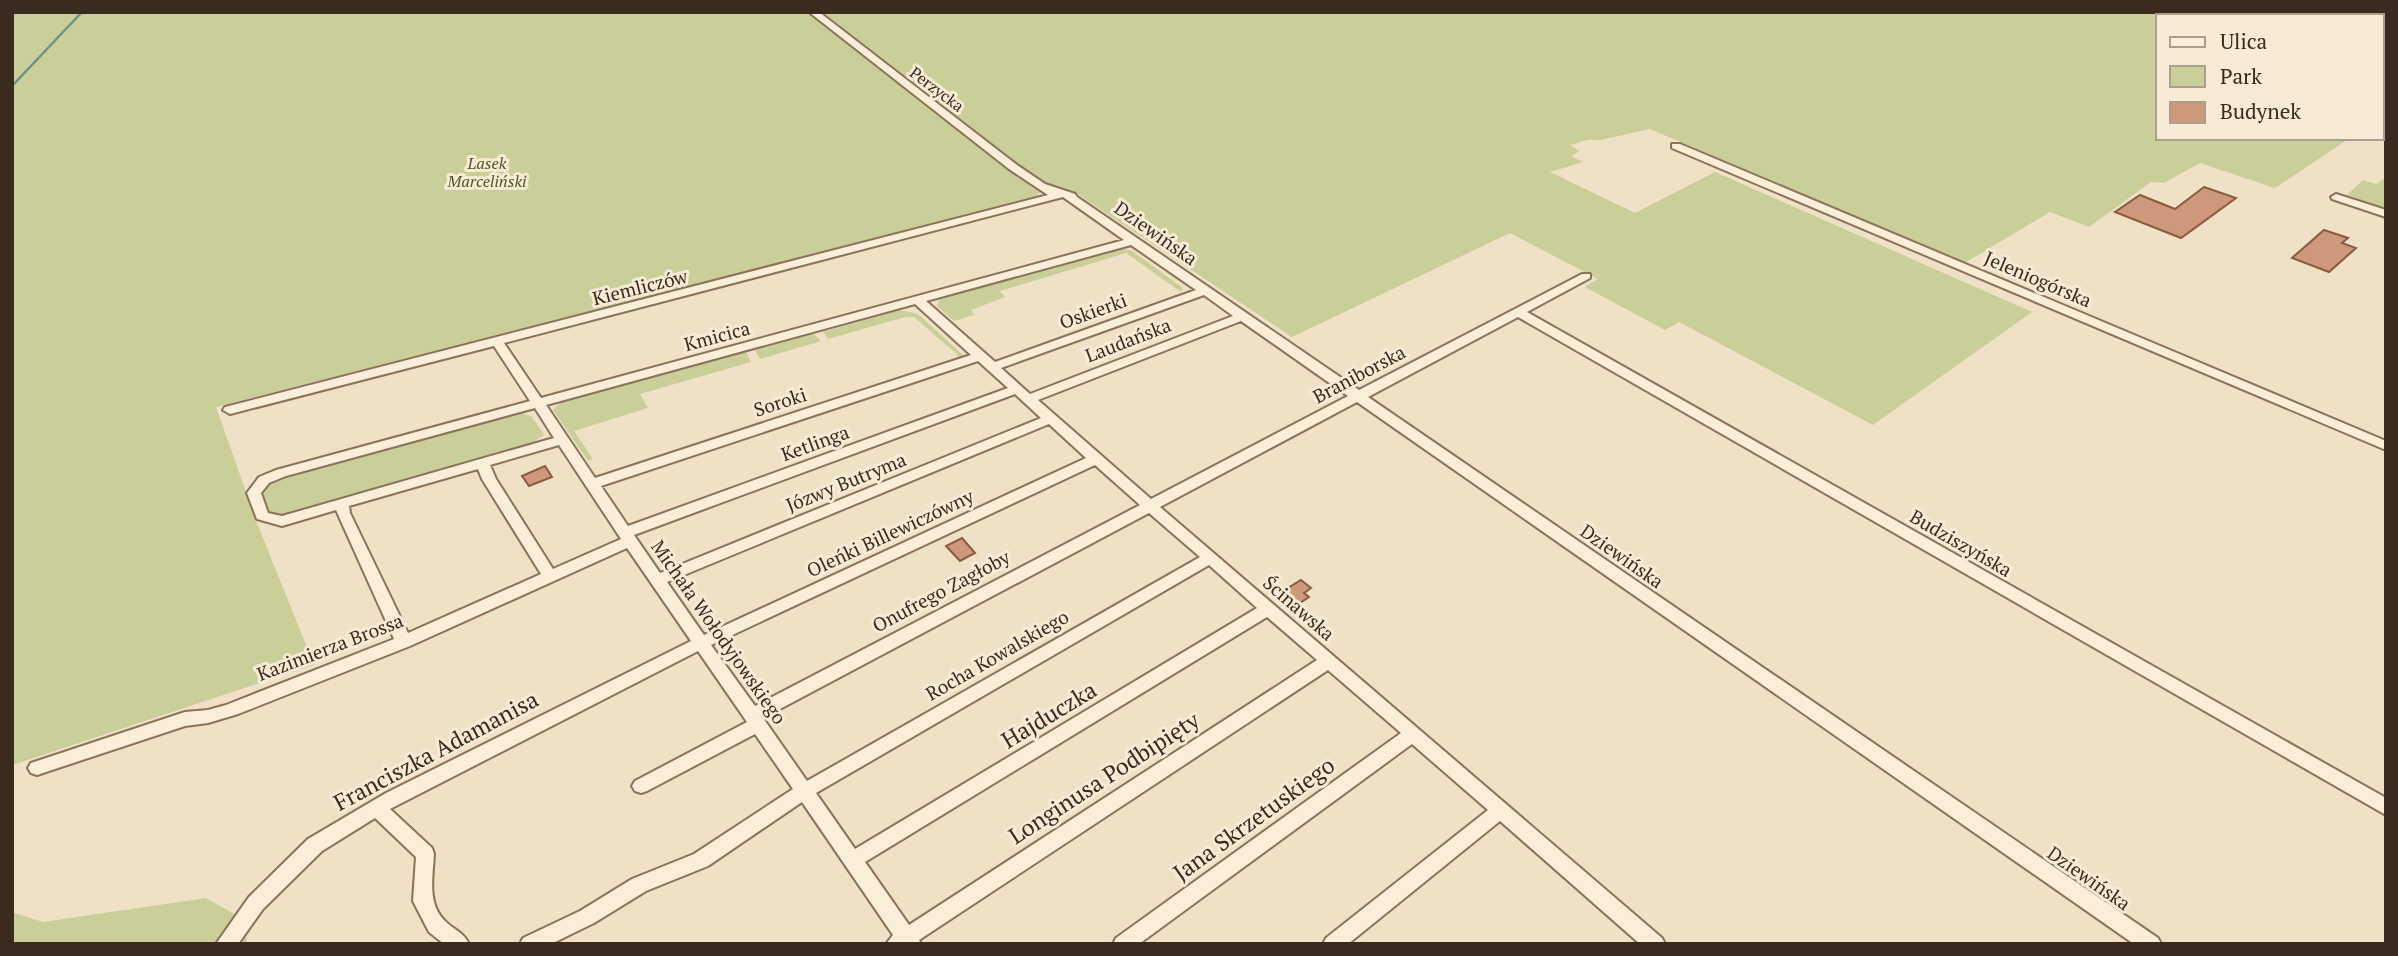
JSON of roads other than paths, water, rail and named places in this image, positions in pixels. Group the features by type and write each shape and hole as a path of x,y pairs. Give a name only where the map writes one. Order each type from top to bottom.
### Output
{"street":[{"name":"Perzycka","path":"813,12 1013,167 1045,187"},
{"name":"Jeleniogórska","path":"1676,146 2386,446"},
{"name":"Dziewińska","path":"1045,187 1058,196 1073,199"},
{"name":"Dziewińska","path":"1045,187 1072,196 1356,397 2151,944"},
{"name":"Kiemliczów","path":"230,410 1058,196"},
{"path":"2336,197 2386,214"},
{"name":"Kmicica","path":"342,504 282,521 266,519 262,516 254,493 264,480 309,466 1134,241"},
{"name":"Braniborska","path":"1149,505 1587,276"},
{"name":"Oskierki","path":"987,362 1205,291"},
{"name":"Ścinawska","path":"918,301 1096,460 1655,944"},
{"name":"Budziszyńska","path":"1518,312 2386,807"},
{"name":"Laudańska","path":"1023,394 1241,317"},
{"name":"Michała Wołodyjowskiego","path":"496,341 627,537 854,859 904,941"},
{"name":"Soroki","path":"591,484 987,362"},
{"name":"Ketlinga","path":"627,537 1023,394"},
{"name":"Józwy Butryma","path":"657,580 1051,419"},
{"path":"404,642 343,513 342,504 561,440"},
{"name":"Oleńki Billewiczówny","path":"701,643 1096,460"},
{"path":"483,464 489,479 550,577"},
{"name":"Onufrego Zagłoby","path":"641,786 755,719 1149,505"},
{"name":"Kazimierza Brossa","path":"37,768 185,719 198,719 222,712 404,642 550,577 627,537"},
{"name":"Rocha Kowalskiego","path":"530,944 587,917 639,885 701,860 806,790 1210,558"},
{"name":"Hajduczka","path":"854,859 1268,609"},
{"name":"Franciszka Adamanisa","path":"226,944 256,903 316,845 376,807 701,643"},
{"name":"Longinusa Podbipięty","path":"904,941 1329,661"},
{"name":"Jana Skrzetuskiego","path":"1123,944 1414,733"},
{"path":"376,807 425,854 423,901 436,926 459,944"},
{"path":"1333,944 1501,810"}],"waterway":[{"path":"12,86 82,12"},
{"path":"12,100 12,107"}],"park label":[{"name":"Lasek Marceliński","path":"487,172"}]}
